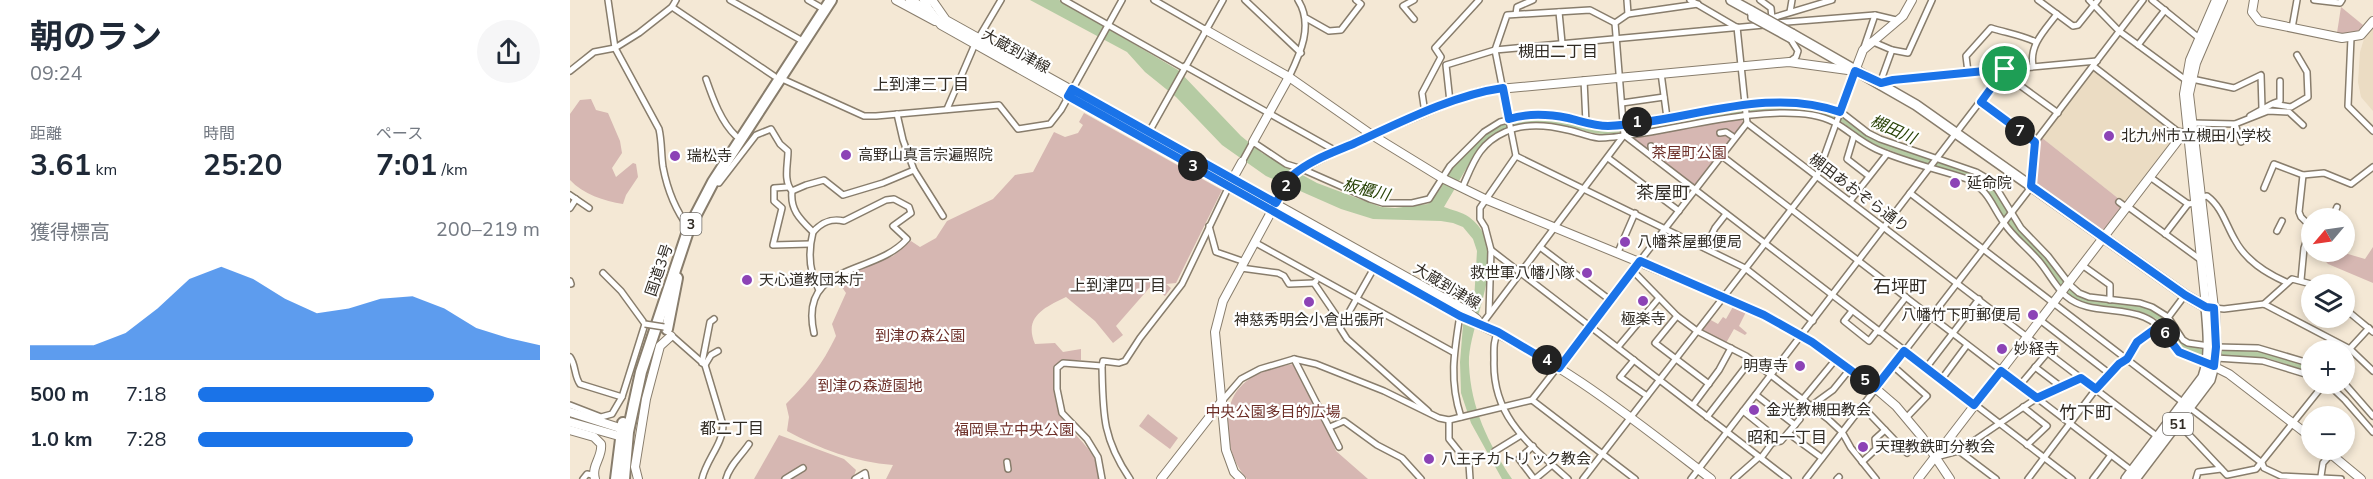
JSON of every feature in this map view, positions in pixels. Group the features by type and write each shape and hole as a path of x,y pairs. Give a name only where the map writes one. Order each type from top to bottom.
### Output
{"highway":[{"name":"国道3号","path":"624,479 624,434 641,372 695,203 736,136 831,0"},
{"name":"国道3号","path":"616,479 635,370 665,275 687,226 822,3"},
{"path":"668,331 679,271 678,260"}],"main road":[{"path":"1731,0 1855,71 1881,83 1958,132 2185,295 2210,308"},
{"name":"51","path":"2135,477 2158,437 2204,390 2212,354 2210,308"},
{"name":"51","path":"2135,477 2178,423 2187,406"}],"street":[{"path":"608,0 615,48 659,129 663,166 677,208 687,226"},
{"path":"570,71 594,52 615,48 672,7 676,0"},
{"path":"730,0 799,39"},
{"path":"808,0 822,3"},
{"path":"896,0 944,22"},
{"path":"910,0 929,10 944,22"},
{"path":"924,0 929,10"},
{"name":"大蔵到津線","path":"932,0 944,22 1559,368 1630,417 1712,479"},
{"path":"947,109 977,41 1001,0"},
{"path":"1064,0 1336,151"},
{"path":"672,7 777,77 864,116 999,105 1018,129 1050,124 1122,0"},
{"path":"1154,0 1289,77 1372,135 1461,188 1722,296 1764,315 1801,336 1837,359 1875,388 1922,437 1950,479"},
{"path":"1149,132 1222,0"},
{"path":"1245,0 1301,53"},
{"path":"1130,479 1116,458 1102,415 1103,361 1125,362 1140,338 1182,284 1231,183 1301,53 1306,18 1298,0"},
{"path":"1306,18 1329,31 1341,30 1361,4 1356,0"},
{"path":"1414,0 1403,6 1414,20"},
{"path":"1425,113 1422,93 1441,57 1435,48 1479,0"},
{"path":"1516,14 1517,7 1533,0"},
{"path":"1627,0 1628,14"},
{"path":"1690,0 1737,27"},
{"path":"1760,0 1771,8 1772,18"},
{"path":"1790,12 1792,0"},
{"path":"1764,25 1772,18 1832,0"},
{"path":"1863,50 1908,9 1912,0"},
{"path":"1871,41 1892,50 1908,53 1932,0"},
{"path":"2038,0 2073,26 2078,25 2098,0"},
{"path":"2089,0 2120,31 2189,80 2234,88 2261,75 2262,108"},
{"path":"1806,479 2031,186 2035,142 2143,0"},
{"path":"2152,0 2199,38"},
{"path":"2189,80 2190,60 2216,0"},
{"path":"2210,308 2201,260 2191,129 2184,94 2223,0"},
{"path":"2254,0 2252,12 2259,21 2342,38 2352,38 2365,32 2373,21"},
{"path":"2292,28 2297,0"},
{"path":"2314,0 2340,3 2342,0"},
{"path":"1615,23 1628,14 1698,4"},
{"path":"1489,313 1491,250 1485,227 1480,219 1480,208 1516,156 1495,50 1508,15 1590,10 1615,23"},
{"path":"2138,45 2165,10"},
{"path":"1751,11 1751,18 1791,40 1798,51 1796,57 1789,62"},
{"path":"1558,12 1562,43"},
{"path":"2032,66 2031,54 2036,42 2057,14"},
{"path":"1450,102 1446,65 1495,50 1875,15 1896,20"},
{"path":"1583,479 1722,296 1817,176 1875,15"},
{"path":"1482,324 1624,135 1615,23"},
{"path":"1161,479 1241,379 1260,369 1294,359 1316,364 1449,420 1532,400 1666,229 1747,120 1737,27"},
{"path":"1968,72 1966,56 1991,28 2012,35 2018,33 2036,42"},
{"path":"2352,38 2348,106 2373,131"},
{"path":"1881,83 1892,50"},
{"path":"2272,104 2291,107 2308,97 2307,72 2297,55"},
{"path":"1241,479 1234,472 1226,450 1216,324 1223,301 1290,177 1302,169 1336,151 1450,102 1470,94 1503,88 1789,62 1855,71"},
{"path":"1881,83 1968,72 2004,71 2032,66 2095,63 2177,131 2235,124 2262,108 2280,101 2280,81"},
{"path":"2004,71 2058,112"},
{"path":"1691,479 2004,71"},
{"path":"1661,73 1667,118"},
{"path":"706,79 718,109 736,136"},
{"path":"1584,80 1586,123"},
{"name":"大蔵到津線","path":"1070,93 1149,132 1231,183"},
{"path":"1622,103 1664,97"},
{"path":"1253,142 1275,159 1370,199 1383,203 1412,204 1426,201 1450,166 1477,137 1491,126 1509,119 1528,115 1551,115 1607,126 1746,105 1778,102 1807,103 1840,112 1880,139 1976,172 1988,179 1997,189 2010,214 2048,256 2077,304 2133,313 2161,325 2179,352 2263,361 2301,373"},
{"path":"1981,102 2035,142"},
{"path":"2243,120 2268,111 2289,112 2303,125"},
{"path":"897,114 903,140 914,170 929,201 943,216"},
{"path":"1461,188 1477,154 1496,136 1511,129 1535,126 1568,129 1598,138 1795,114 1827,118 1887,154 1967,179 1978,186 1990,197 2004,222 2065,287 2089,297 2140,303 2152,307 2168,318 2182,340 2212,354 2229,374 2301,430"},
{"name":"槻田あおぞら通り","path":"1747,120 2158,437"},
{"path":"2235,124 2241,142"},
{"path":"713,182 719,183 756,135 771,129 780,144 788,151 791,204 813,232"},
{"path":"1918,479 2103,237 2123,204 2150,177 2179,139 2191,129"},
{"path":"1720,133 1726,132 1732,136"},
{"path":"1624,135 2072,479"},
{"path":"1854,136 1847,159 1869,176"},
{"path":"1651,146 1654,152 1652,154"},
{"path":"1713,148 2110,454 2135,477"},
{"path":"1850,201 1887,154"},
{"path":"1516,156 1745,268 1813,321"},
{"path":"1608,158 1679,211"},
{"path":"2264,188 2274,164 2303,175 2324,174 2351,184 2373,167"},
{"path":"810,244 773,245 782,208 774,201 774,188 790,189 824,180 843,195 883,183 914,170"},
{"path":"2302,274 2304,248 2311,227 2299,212 2303,175"},
{"path":"2150,177 2195,201"},
{"path":"1910,193 2127,359 2262,464 2264,468 2281,476 2320,476 2343,479 2352,471"},
{"path":"570,195 589,208"},
{"path":"2165,234 2195,201 2207,196 2215,202 2240,248 2267,273 2286,282"},
{"path":"570,208 576,199"},
{"path":"814,333 811,318 819,290 827,281 890,253 903,244 907,239 893,226 911,213 909,207 894,199 886,200 844,221 834,219 824,223 813,232 810,244 812,279 819,290"},
{"path":"2195,201 2210,308"},
{"path":"2123,204 2201,260"},
{"name":"大蔵到津線","path":"1274,207 1374,268 1463,313"},
{"path":"1618,252 1635,213"},
{"path":"1705,248 1715,228 1726,214"},
{"path":"2277,231 2282,221"},
{"path":"1209,226 1215,252 1243,265 1278,273 1284,276 1289,284 1316,280"},
{"path":"1256,243 1316,280 1453,352"},
{"path":"1540,247 1610,300"},
{"path":"1491,250 1788,479"},
{"path":"2082,265 2110,285 2110,300"},
{"path":"1374,268 1340,328 1347,339 1431,414"},
{"path":"1633,271 1677,316 1697,331 1751,360 1842,432 1876,479"},
{"path":"603,273 621,291 645,324 668,331 703,364"},
{"path":"2264,304 2286,282 2292,279 2301,280"},
{"path":"1316,280 1342,324"},
{"path":"2028,479 2096,389 2127,359 2137,342 2168,318 2185,295"},
{"path":"1852,311 1844,321 1869,341 1905,297"},
{"path":"1618,347 1659,298"},
{"path":"1926,368 1979,299"},
{"path":"2210,308 2224,309 2264,304 2333,340"},
{"path":"1462,417 1454,386 1453,352 1463,313"},
{"path":"1677,316 1655,343 1709,384"},
{"path":"2355,317 2371,330 2355,344"},
{"path":"702,479 723,433 723,424 703,364 710,322 714,319"},
{"path":"2040,320 2110,374"},
{"path":"570,405 601,417 607,416 617,408 645,324"},
{"path":"638,479 635,467 646,399 660,346 668,331"},
{"path":"1498,332 1494,339 1493,369 1506,417 1521,435 1568,479"},
{"path":"1941,380 1967,345"},
{"path":"1693,405 1731,348"},
{"path":"2212,354 2258,348 2301,361"},
{"path":"703,364 718,351"},
{"path":"2020,385 2048,352"},
{"path":"2355,354 2373,371"},
{"path":"570,357 580,384 622,397"},
{"path":"1294,359 1339,447"},
{"path":"1734,479 1795,425 1800,419 1797,409 1837,359"},
{"path":"1634,360 1620,377 1647,396"},
{"path":"1707,417 1751,360"},
{"path":"1102,366 1063,363 1057,368 1062,413 1087,439 1098,457 1102,479"},
{"path":"1893,366 1927,396 1906,418"},
{"path":"2035,367 2060,386"},
{"path":"1811,406 1833,390 1850,369"},
{"path":"1935,457 1959,451 2037,398 2081,378"},
{"path":"2178,423 2227,475 2256,469 2318,394"},
{"path":"2338,394 2373,432"},
{"path":"2353,394 2373,417"},
{"path":"1756,395 1795,425"},
{"path":"1532,400 1635,479"},
{"path":"1862,406 1906,453 1922,437"},
{"path":"2023,407 2047,426 2026,445"},
{"path":"1743,411 1779,440"},
{"path":"570,412 624,434"},
{"path":"1449,420 1449,439 1469,464 1470,479"},
{"path":"1330,428 1344,421 1377,445 1402,459 1421,479"},
{"path":"570,422 624,434"},
{"path":"570,430 594,437 601,444 601,453 595,463 594,477 587,474 583,479"},
{"path":"1862,462 1876,449 1875,439 1885,430"},
{"path":"1788,433 1822,458"},
{"path":"1495,451 1521,435"},
{"path":"726,479 728,470 749,444"},
{"path":"1533,446 1519,459 1534,479 1552,465"},
{"path":"1959,451 1996,479"},
{"path":"2093,479 2110,454"},
{"path":"2320,476 2325,460"},
{"path":"2339,460 2361,479"},
{"path":"785,479 803,468"},
{"path":"2196,479 2198,472 2221,469"},
{"path":"855,479 865,474 866,479"}],"shaded area":[{"path":"1030,0 1059,0 1178,70 1241,136 1262,153 1317,183 1381,207 1395,208 1428,204 1469,148 1490,131 1514,120 1554,118 1609,128 1771,105 1811,106 1828,110 1843,116 1887,143 1972,172 1986,180 1993,186 2014,222 2076,294 2146,306 2163,316 2189,345 2201,349 2263,352 2301,364 2301,369 2267,358 2190,354 2182,350 2160,321 2147,314 2135,310 2087,304 2073,298 2007,225 1986,188 1971,178 1927,165 1869,142 1842,122 1824,115 1795,112 1606,134 1552,124 1529,123 1511,127 1496,134 1484,145 1473,158 1444,207 1469,217 1482,231 1488,248 1489,267 1486,288 1470,348 1469,365 1473,396 1482,425 1512,479 1502,479 1471,423 1461,393 1460,362 1463,325 1474,301 1477,251 1473,239 1463,227 1441,221 1373,219 1341,209 1266,176 1222,145 1176,97 1145,72 1127,52"},
{"path":"2373,26 2373,111 2361,97 2358,82 2360,52 2364,39"},
{"name":"北九州市立槻田小学校","path":"2094,70 2177,134 2124,203 2041,137"}],"green space":[{"path":"2341,7 2363,25 2358,31 2349,34 2337,33"},
{"path":"591,99 596,110 608,113 620,141 622,153 612,168 616,177 633,163 636,164 638,177 623,204 594,196 570,180 570,114 580,100"},
{"name":"到津の森公園","path":"1084,113 1222,190 1176,283 1166,284 1171,288 1165,296 1155,289 1158,285 1151,286 1116,326 1123,335 1113,343 1095,321 1066,297 1044,309 1034,319 1032,334 1035,344 1055,343 1063,352 1081,349 1081,360 1061,361 1053,367 1056,401 1061,417 1091,452 1100,479 886,479 893,465 838,454 787,431 789,417 786,404 802,388 826,356 836,336 832,324 846,293 837,280 893,256 911,241 920,247 936,238 947,221 993,199 1015,175 1033,172 1054,132 1065,137 1078,133 1083,125 1079,122"},
{"name":"茶屋町公園","path":"1741,119 1744,123 1694,188 1633,139 1634,136"},
{"path":"2041,137 2124,203 2104,229 2100,230 2036,183 2038,142"},
{"path":"2373,247 2373,283 2326,262 2355,262 2355,256 2365,259"},
{"path":"1734,305 1747,310 1739,326 1747,333 1745,335 1734,329 1726,343 1701,330 1709,319 1718,324 1723,317 1726,319"},
{"name":"中央公園多目的広場","path":"1294,364 1328,430 1336,451 1368,479 1247,479 1239,468 1232,452 1228,432 1228,416 1236,392 1254,376"},
{"path":"1148,414 1178,438 1170,449 1139,426"},
{"path":"779,435 844,459 856,470 853,479 754,479"}],"place":[{"name":"北九州市立槻田小学校","path":"2109,136"},
{"name":"高野山真言宗遍照院","path":"846,155"},
{"name":"瑞松寺","path":"675,156"},
{"name":"延命院","path":"1955,183"},
{"name":"八幡茶屋郵便局","path":"1625,242"},
{"name":"救世軍八幡小隊","path":"1587,273"},
{"name":"天心道教団本庁","path":"747,280"},
{"name":"極楽寺","path":"1643,301"},
{"name":"神慈秀明会小倉出張所","path":"1309,302"},
{"name":"八幡竹下町郵便局","path":"2033,315"},
{"name":"妙経寺","path":"2002,349"},
{"name":"明専寺","path":"1800,366"},
{"name":"金光教槻田教会","path":"1754,410"},
{"name":"天理教鉄町分教会","path":"1863,447"},
{"name":"八王子カトリック教会","path":"1429,459"}],"district":[{"name":"槻田二丁目","path":"1558,52"},
{"name":"上到津三丁目","path":"921,85"},
{"name":"茶屋町","path":"1663,193"},
{"name":"上到津四丁目","path":"1118,286"},
{"name":"石坪町","path":"1900,287"},
{"name":"竹下町","path":"2086,413"},
{"name":"都二丁目","path":"732,429"},
{"name":"昭和一丁目","path":"1787,438"}],"route":[{"path":"2005,69 1981,102 2035,142 2031,186 2185,295 2206,307 2214,308 2216,358 2214,366 2179,352 2159,326 2137,342 2127,359 2119,364 2096,389 2081,378 2037,398 2001,371 1974,405 1904,351 1875,388 1812,342 1764,315 1640,261 1559,368 1498,332 1460,316 1068,96 1072,89 1276,203 1290,177 1302,169 1372,135 1470,94 1488,90 1503,88 1509,119 1528,115 1551,115 1607,126 1778,102 1807,103 1840,112 1855,71 1881,83 2005,69"}],"water label":[{"name":"槻田川","path":"1893,130"},
{"name":"板櫃川","path":"1366,190"}],"park label":[{"name":"到津の森遊園地","path":"870,386"},
{"name":"福岡県立中央公園","path":"1014,430"}]}
